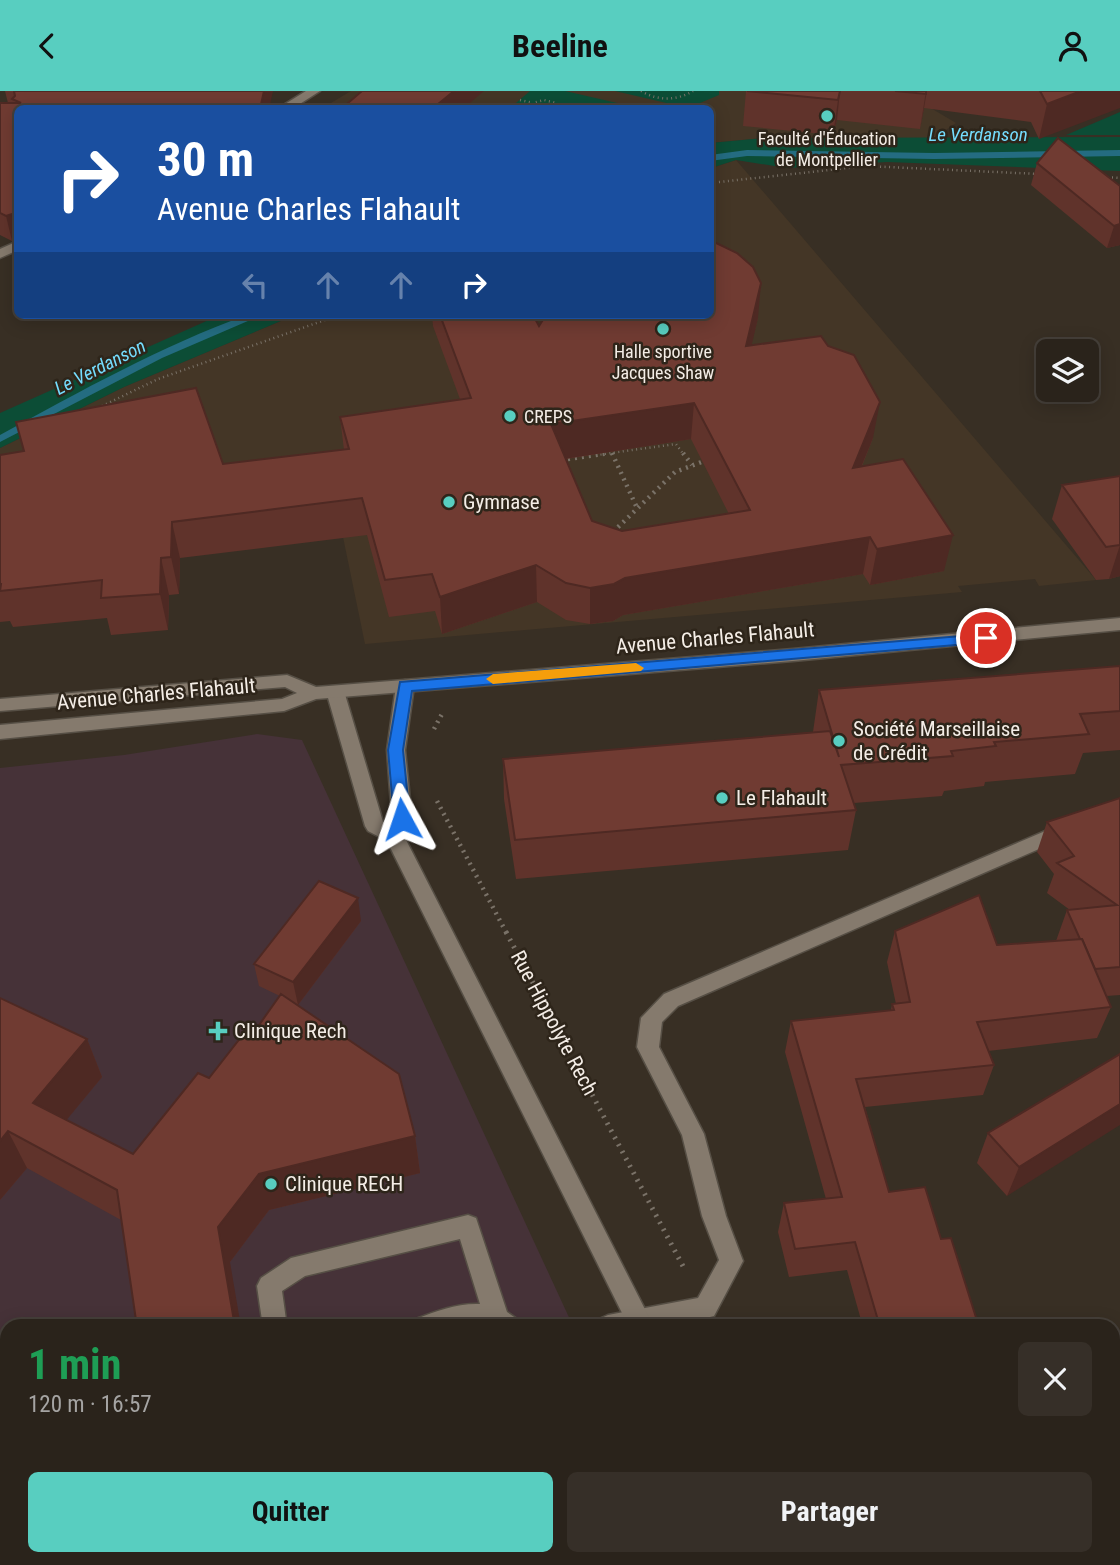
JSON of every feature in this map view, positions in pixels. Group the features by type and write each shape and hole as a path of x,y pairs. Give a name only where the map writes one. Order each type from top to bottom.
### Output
{"main road":[{"name":"Avenue Charles Flahault","path":"405,686 959,641 1120,624"}],"street":[{"path":"290,105 314,91"},
{"name":"Avenue Charles Flahault","path":"0,705 287,681 314,693"},
{"path":"394,836 402,819 396,750 405,686"},
{"name":"Avenue Charles Flahault","path":"0,732 284,705 314,693 405,686"},
{"path":"335,691 375,826 394,836 638,1319"},
{"path":"661,1319 705,1308 731,1261 714,1216 693,1134 648,1047 652,1018 671,1000 1082,822"},
{"path":"274,1319 269,1286 299,1266 467,1226 501,1319"},
{"path":"457,1319 481,1313 495,1319"}],"path":[{"path":"641,91 652,97 671,99 693,91"},
{"path":"520,100 533,103 549,100 558,105"},
{"path":"714,183 866,166 1045,174"},
{"path":"1101,177 1120,178"},
{"path":"88,413 158,379 328,319"},
{"path":"550,461 676,444 692,465"},
{"path":"612,453 637,509"},
{"path":"608,536 675,473 714,459"},
{"path":"429,739 443,714"},
{"name":"Rue Hippolyte Rech","path":"435,792 438,804 705,1308"}],"shaded area":[{"name":"Faculté d'Éducation de Montpellier","path":"351,91 902,91 956,123 933,139 765,138 714,143 714,105 328,105"},
{"name":"CREPS","path":"736,160 1096,580 1039,586 1035,579 958,586 962,592 365,644 328,464 0,528 0,448 124,387 286,319 714,319 714,167"},
{"name":"Clinique Rech","path":"257,734 302,740 570,1319 0,1319 0,768 124,755"}],"green space":[{"path":"530,91 565,91 626,105 514,105"},
{"path":"615,91 719,91 719,95 695,105 675,105"},
{"path":"1120,112 1120,135 1066,135"},
{"path":"1120,137 1120,171 887,162 787,168 736,160 714,167 714,143 765,138"},
{"path":"211,319 286,319 124,387 0,448 0,413"}],"building":[{"path":"14,91 264,91 261,105 14,105 14,220 12,214 6,216 0,213 0,103 21,103 12,99 15,96"},
{"path":"362,91 454,91 437,105 346,105"},
{"path":"747,91 840,91 838,100"},
{"path":"895,91 926,91 926,94"},
{"path":"1040,91 1081,91 1047,104"},
{"path":"1058,138 1120,186 1120,224 1114,226 1037,163"},
{"path":"714,242 737,253 753,267 761,283 746,346 821,336 828,346 854,355 880,402 853,468 903,459 953,535 877,549 870,537 625,578 614,584 590,588 566,583 536,565 440,597 432,574 385,580 362,498 172,522 171,557 161,558 160,594 101,598 102,580 0,591 0,455 24,451 16,422 196,388 223,464 349,449 340,417 471,398 441,319 535,319 539,326 543,319 714,319","holes":["694,403 750,510 622,531 592,521 551,424"]},
{"path":"1120,476 1120,545 1106,547 1062,485"},
{"path":"1120,666 1120,711 1080,714 1089,734 994,742 996,746 951,751 953,756 841,765 856,810 515,840 503,759 830,731 839,757 819,690"},
{"path":"1120,798 1120,967 1095,969 1067,910 1117,905 1057,863 1074,856 1047,822"},
{"path":"319,881 358,898 293,982 254,964"},
{"path":"979,895 997,945 1082,939 1111,1007 977,1022 994,1065 856,1079 889,1192 925,1187 941,1239 951,1238 976,1319 878,1319 855,1242 795,1249 784,1203 842,1197 791,1021 894,1010 892,1004 910,1002 895,931"},
{"path":"281,994 399,1074 415,1136 259,1174 218,1227 234,1319 136,1319 117,1190 8,1131 0,1141 0,998 87,1039 33,1103 133,1154 198,1073 209,1078 249,1027 259,1025"},
{"path":"1120,1054 1120,1104 1019,1167 988,1133"}],"waterway":[{"name":"Le Verdanson","path":"714,157 747,153 934,156 1120,153"},
{"name":"Le Verdanson","path":"0,439 158,356 246,319"}],"slow traffic":[{"path":"493,679 636,668"}],"place":[{"name":"Faculté d'Éducation de Montpellier","path":"827,116"},
{"name":"Halle sportive Jacques Shaw","path":"663,329"},
{"name":"CREPS","path":"510,416"},
{"name":"Gymnase","path":"449,502"},
{"name":"Société Marseillaise de Crédit","path":"839,741"},
{"name":"Le Flahault","path":"722,798"},
{"name":"Clinique Rech","path":"218,1031"},
{"name":"Clinique RECH","path":"271,1184"}],"route":[{"path":"402,819 396,750 405,686 986,638"}]}
